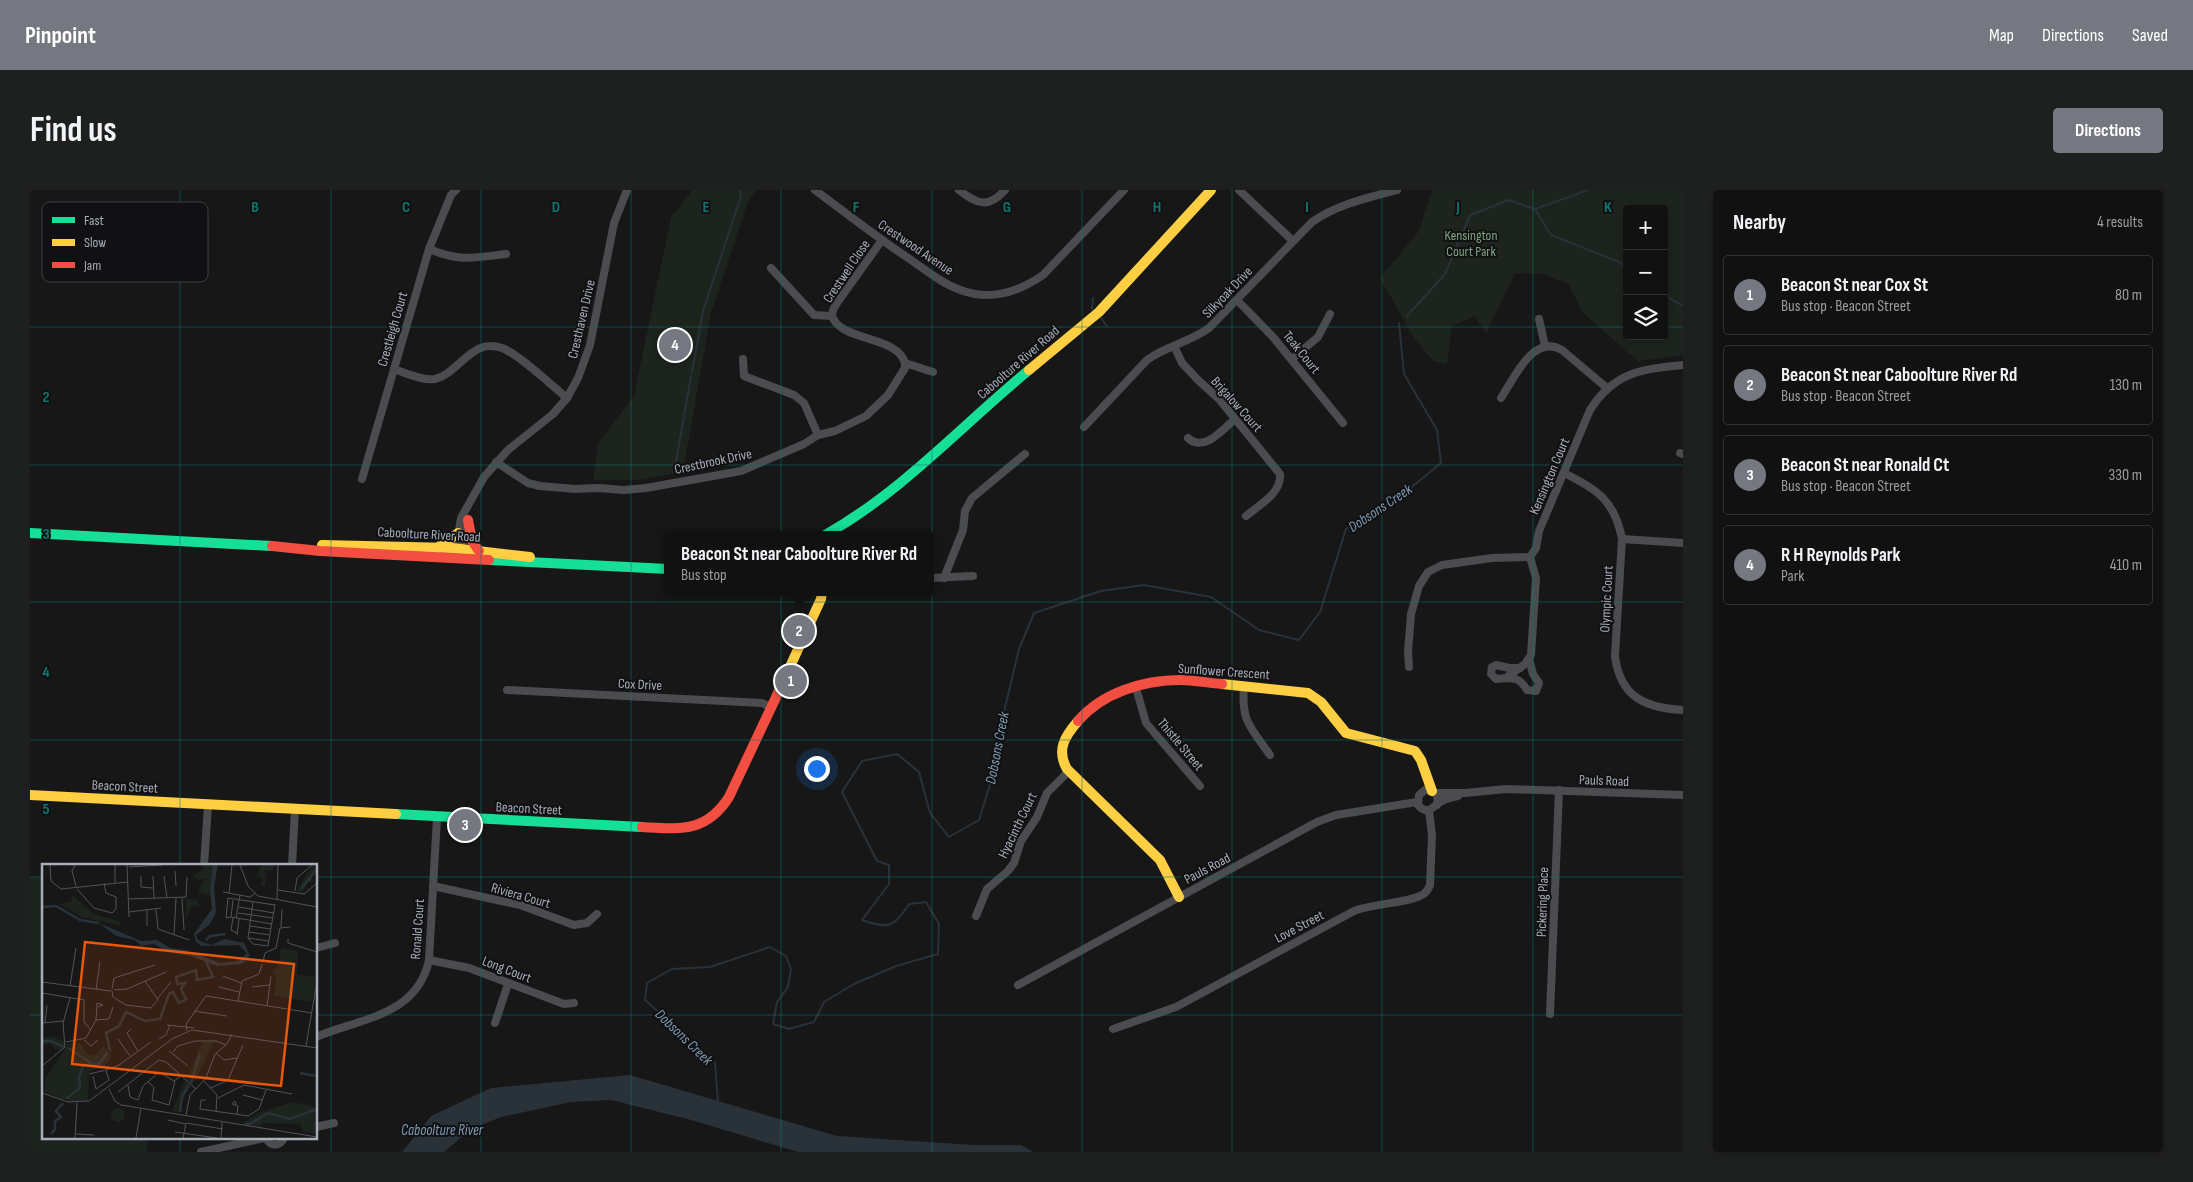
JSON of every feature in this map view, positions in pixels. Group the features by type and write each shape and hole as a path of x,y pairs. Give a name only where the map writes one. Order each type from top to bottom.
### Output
{"street":[{"name":"Crestleigh Court","path":"362,479 428,249 451,195 456,190"},
{"name":"Cresthaven Drive","path":"457,554 461,518 479,485 496,462 508,450 545,422 567,398 578,378 587,357 614,223 627,190"},
{"name":"Crestwood Avenue","path":"816,190 882,240 946,284 974,294 1002,294 1029,284 1043,275 1124,190"},
{"path":"959,190 970,198 985,203 997,199 1005,190"},
{"name":"Caboolture River Road","path":"831,531 850,521 922,465 1020,377 1099,312 1211,190"},
{"path":"1239,190 1293,241"},
{"name":"Silkyoak Drive","path":"1084,427 1147,360 1157,353 1198,336 1209,328 1293,241 1327,212 1396,190"},
{"name":"Crestwell Close","path":"882,240 832,310 832,316 835,323 842,328 888,346 899,353 905,363 933,372"},
{"path":"428,249 448,257 468,259 506,254"},
{"name":"Crestwell Close","path":"771,268 781,276 808,311 821,316 832,316"},
{"name":"Teak Court","path":"1237,300 1274,336 1343,423"},
{"path":"1292,359 1318,337 1330,314"},
{"path":"1539,319 1544,346"},
{"path":"394,369 420,377 437,378 444,375 474,351 494,346 511,353 567,398"},
{"name":"Brigalow Court","path":"1174,346 1182,363 1219,399 1277,468 1281,479 1276,491 1246,516"},
{"path":"1501,398 1531,354 1544,346 1556,347 1562,350 1607,388"},
{"path":"743,359 744,376 794,396 804,403 818,435"},
{"name":"Crestbrook Drive","path":"496,462 518,478 540,486 624,490 686,482 708,475 741,471 804,444 818,435 835,431 866,416 888,395 905,368 905,363"},
{"name":"Kensington Court","path":"1530,557 1536,548 1539,531 1590,410 1607,388 1632,373 1683,365"},
{"path":"1188,438 1194,444 1199,445 1207,442 1236,419"},
{"path":"944,578 963,530 965,511 972,498 1025,454"},
{"name":"Olympic Court","path":"1564,473 1586,483 1607,501 1619,526 1622,539 1615,656 1617,669 1630,693 1640,701 1653,707 1683,710"},
{"name":"Cresthaven Drive","path":"457,554 468,520 470,504"},
{"path":"468,520 472,541 479,551"},
{"name":"Caboolture River Road","path":"30,533 320,551 457,554 664,569"},
{"path":"436,548 458,533"},
{"path":"1622,539 1683,543"},
{"name":"Caboolture River Road","path":"291,548 338,545 436,548 457,554 479,551 565,563"},
{"path":"1409,667 1408,652 1411,614 1419,586 1428,572 1442,565 1492,558 1530,557 1536,578 1532,650 1529,659 1507,676"},
{"path":"934,578 973,576"},
{"name":"Beacon Street","path":"30,795 674,829 696,826 712,819 722,809 814,615 821,596"},
{"path":"1521,667 1509,668 1496,665 1490,670 1492,677 1507,676 1517,678 1530,691 1536,691 1539,683 1533,674 1529,659"},
{"name":"Sunflower Crescent","path":"1068,772 1062,762 1061,752 1067,735 1103,698 1136,688 1179,680 1308,692 1321,702 1346,733 1408,748 1419,756 1434,792"},
{"path":"1244,686 1242,707 1245,719 1270,755"},
{"name":"Thistle Street","path":"1136,688 1146,723 1200,786"},
{"name":"Cox Drive","path":"507,690 762,703 771,707"},
{"path":"1421,792 1434,792 1437,805 1429,811 1423,810 1417,802 1421,792 1423,769"},
{"path":"1068,772 1160,860 1180,896"},
{"name":"Hyacinth Court","path":"976,916 987,889 1008,871 1014,863 1020,841 1037,817 1047,793 1068,772"},
{"name":"Pauls Road","path":"1434,792 1465,793 1506,789 1683,795"},
{"name":"Pickering Place","path":"1550,1014 1559,790"},
{"name":"Pauls Road","path":"1437,805 1441,801 1465,793"},
{"name":"Pauls Road","path":"1018,985 1317,822 1336,815 1417,802"},
{"path":"204,864 208,805"},
{"path":"292,864 295,809"},
{"name":"Love Street","path":"1113,1029 1176,1007 1354,911 1368,906 1422,896 1430,885 1432,843 1429,811"},
{"name":"Ronald Court","path":"318,1035 397,1006 415,991 421,982 428,960 437,816"},
{"name":"Riviera Court","path":"433,886 520,905 574,925 587,923 597,914"},
{"path":"318,947 335,943"},
{"name":"Long Court","path":"428,960 469,968 564,1004 574,1003"},
{"path":"495,1023 508,984"},
{"path":"318,1127 334,1123"},
{"path":"201,1152 256,1140"}],"green space":[{"path":"690,190 756,190 748,201 711,313 683,472 637,480 593,480 598,443 634,396 671,217 692,191"},
{"name":"Kensington Court Park","path":"1432,190 1683,190 1683,355 1638,361 1583,313 1568,284 1544,274 1515,273 1486,334 1475,316 1452,326 1447,364 1433,361 1414,338 1380,278 1419,231"},
{"path":"30,877 42,878 42,1140 148,1140 147,1152 30,1152"}],"water":[{"name":"Caboolture River","path":"630,1075 837,1136 973,1145 1021,1145 1034,1152 798,1152 691,1120 611,1100 571,1102 501,1117 471,1129 444,1152 402,1152 431,1116 491,1088"}],"waterway":[{"path":"692,372 703,311 741,196 740,190"},
{"name":"Dobsons Creek","path":"1407,316 1445,274 1470,215 1509,200 1535,209 1588,190"},
{"path":"1535,209 1551,235 1623,265"},
{"path":"1668,297 1683,306"},
{"path":"1092,309 1093,298"},
{"path":"1101,318 1107,326"},
{"name":"Dobsons Creek","path":"718,1102 715,1063 645,1000 647,983 672,969 710,967 770,947 786,956 791,969 788,987 777,1002 773,1024 789,1029 814,1022 824,1002 854,984 896,966 938,954 939,924 926,902 909,904 899,918 890,924 878,925 862,920 889,884 889,865 877,861 842,792 862,761 897,754 919,772 930,813 949,837 979,820 995,768 998,737 1019,649 1034,613 1101,591 1144,585 1211,597 1259,630 1299,640 1320,612 1346,529 1407,491 1441,463 1437,430 1404,374 1399,323"},
{"path":"675,467 691,376"}],"traffic: fast":[{"path":"832,531 880,499 906,478 1029,370"},
{"path":"30,533 272,546"},
{"path":"489,560 664,569"},
{"path":"396,814 642,827"}],"traffic: slow":[{"path":"1029,370 1099,312 1211,190"},
{"path":"437,548 458,533"},
{"path":"322,545 452,548 530,557"},
{"path":"778,693 821,596"},
{"path":"1222,684 1308,693 1321,702 1346,733 1415,751 1421,760 1432,791"},
{"path":"1078,721 1069,732 1062,749 1062,756 1067,769 1160,860 1179,897"},
{"path":"30,795 396,814"}],"traffic: jam":[{"path":"468,520 472,541 479,551"},
{"path":"272,546 320,551 489,560"},
{"path":"1078,721 1088,711 1111,696 1152,682 1190,680 1222,684"},
{"path":"642,827 680,828 691,826 701,823 720,809 729,797 778,693"}],"place":[{"name":"R H Reynolds Park","path":"675,345"},
{"name":"Beacon St near Caboolture River Rd","path":"799,631"},
{"name":"Beacon St near Cox St","path":"791,681"},
{"name":"Beacon St near Ronald Ct","path":"465,825"}]}
